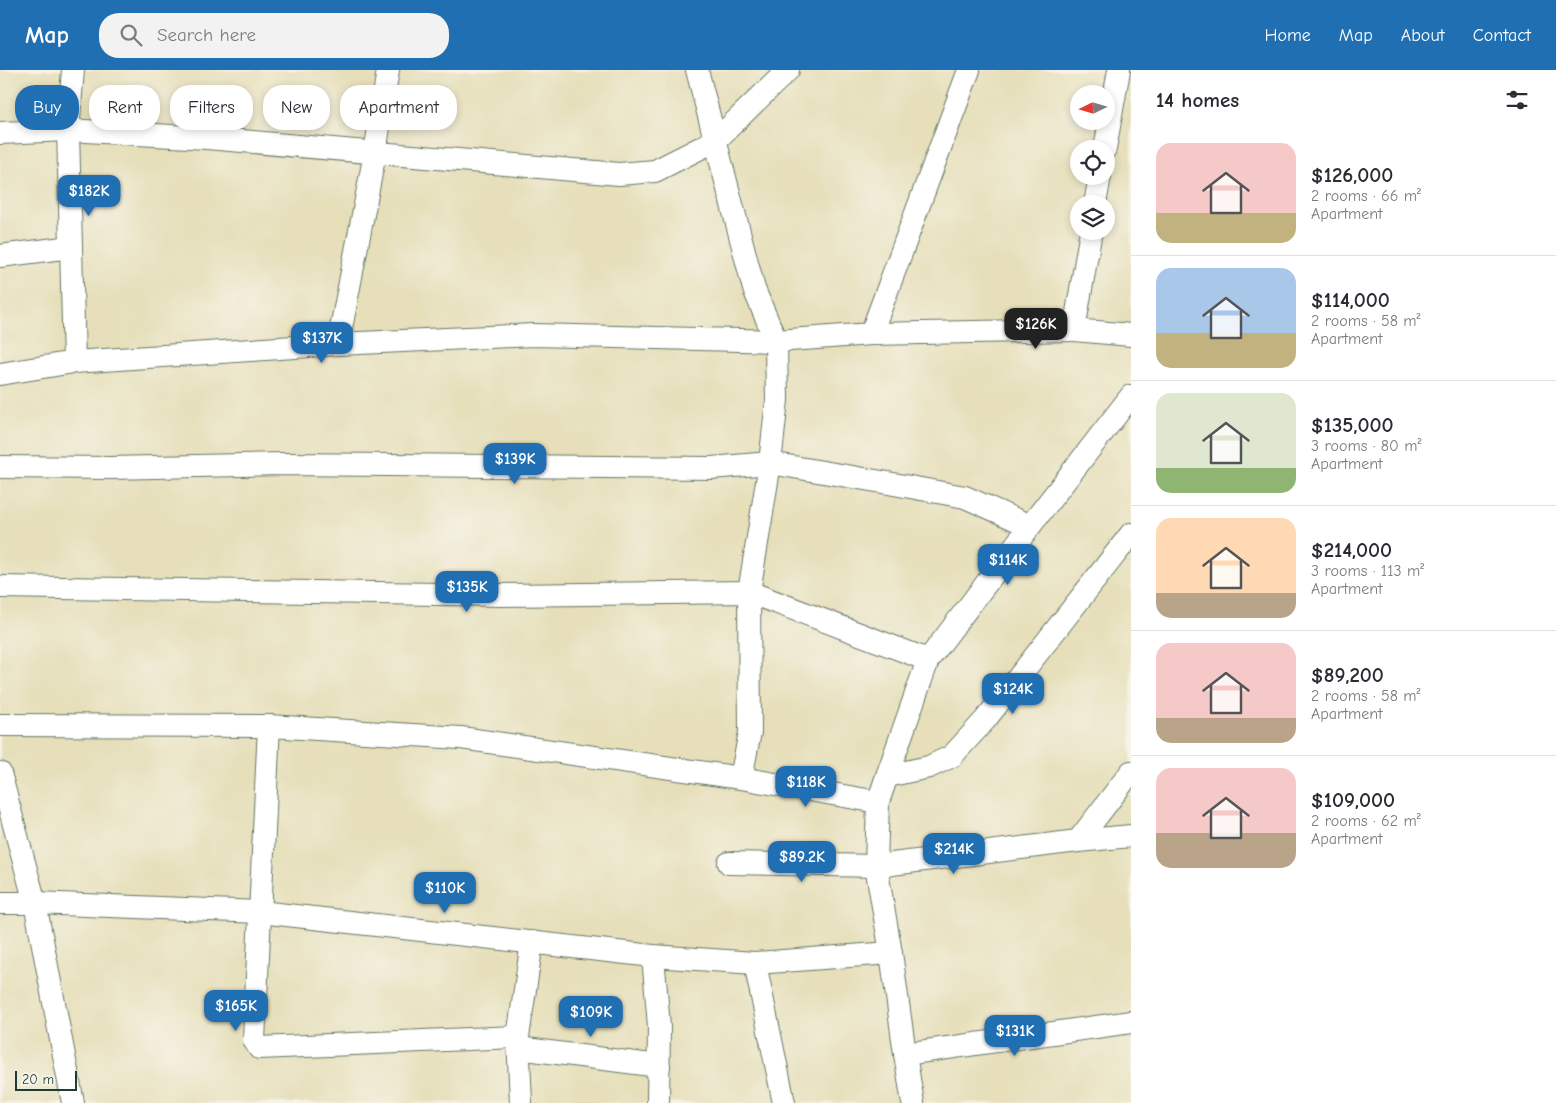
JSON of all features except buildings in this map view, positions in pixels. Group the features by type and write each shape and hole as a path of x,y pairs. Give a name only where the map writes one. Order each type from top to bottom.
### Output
{"street":[{"path":"72,85 73,70"},
{"path":"338,344 375,152 388,70"},
{"path":"697,70 754,289 776,341 777,400 770,464 749,592 750,732 741,778"},
{"path":"0,133 68,130 207,138 619,174 655,171 716,140 788,70"},
{"path":"871,334 969,70"},
{"path":"1107,140 1119,70"},
{"path":"68,130 74,362"},
{"path":"1074,330 1089,240"},
{"path":"0,256 71,248"},
{"path":"0,374 74,362 338,344 533,335 776,341 871,334 1074,330 1131,335"},
{"path":"913,1103 876,866 878,802 928,660 1131,396"},
{"path":"0,467 111,468 294,464 711,468 770,464 965,497 1030,526"},
{"path":"887,776 929,767 952,756 985,720 1131,534"},
{"path":"0,587 504,594 749,592 928,660"},
{"path":"0,725 269,726 460,738 741,778 878,802"},
{"path":"269,726 254,1040 259,1048 518,1043 658,1066"},
{"path":"1078,841 1131,772"},
{"path":"0,773 35,903 73,1103"},
{"path":"729,863 876,866 1131,836"},
{"path":"0,903 260,912 654,956 756,963 891,953"},
{"path":"521,1103 518,1043 532,942"},
{"path":"654,956 659,1026 658,1103"},
{"path":"756,963 784,1103"},
{"path":"905,1054 1131,1022"}]}
